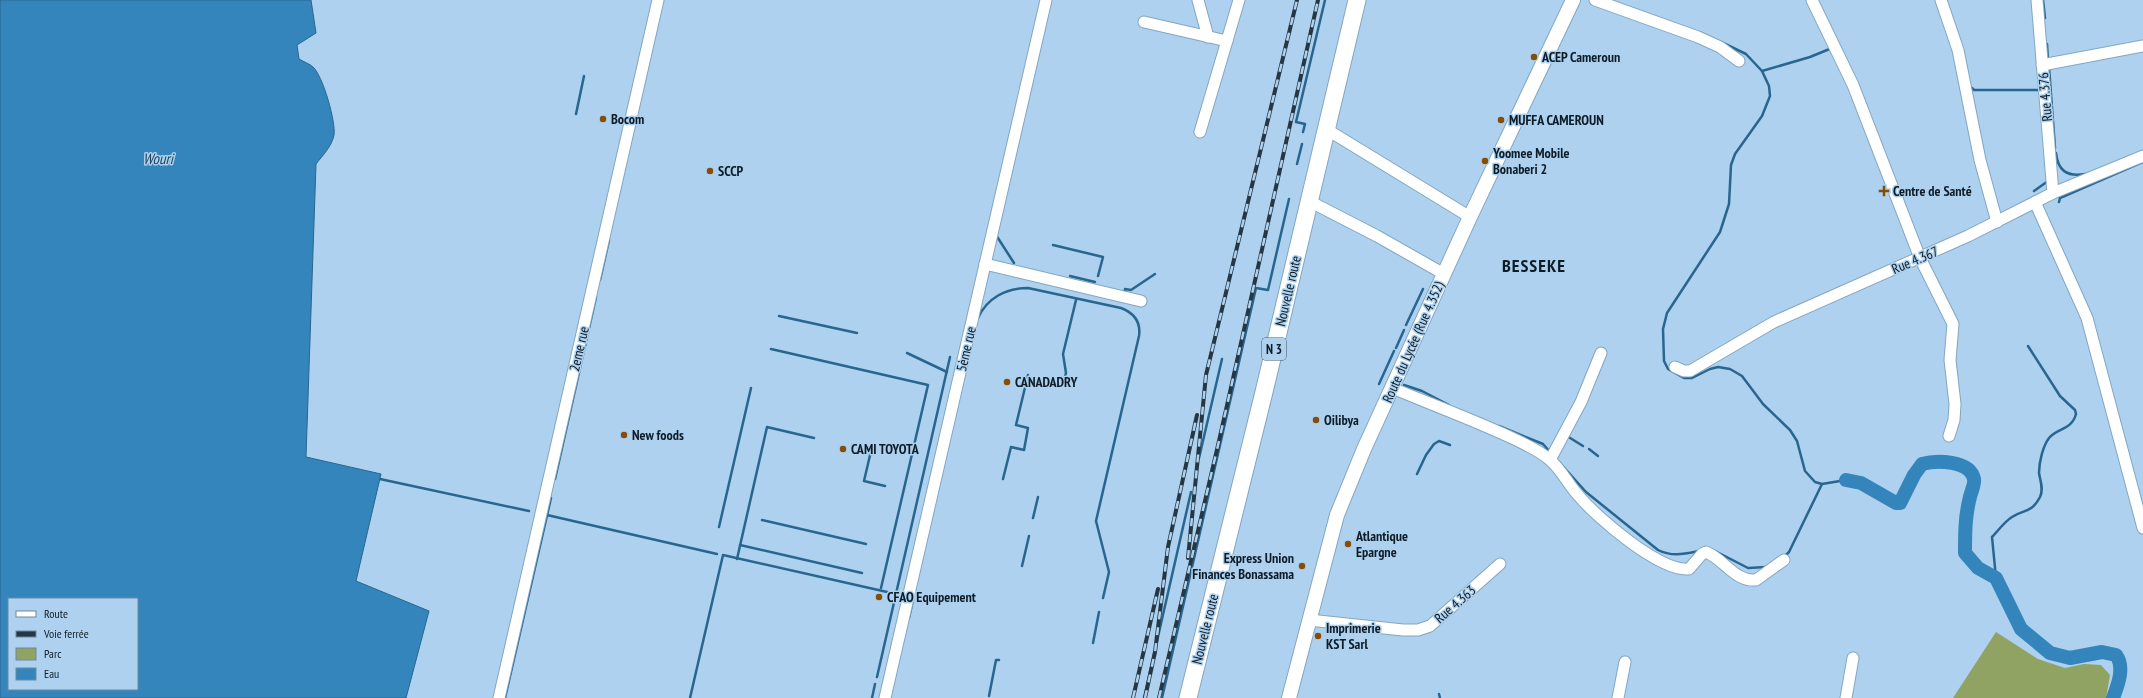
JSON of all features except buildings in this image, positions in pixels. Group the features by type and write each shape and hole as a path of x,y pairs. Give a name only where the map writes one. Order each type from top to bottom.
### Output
{"highway":[{"name":"Nouvelle route","path":"1188,698 1264,392 1346,0"},
{"name":"Nouvelle route","path":"1180,698 1297,233 1309,202 1356,0"}],"main road":[{"name":"Route du Lycée (Rue 4.352)","path":"1289,698 1308,620 1337,515 1392,388 1470,217 1573,0"}],"street":[{"name":"2eme rue","path":"499,698 658,0"},
{"name":"5ème rue","path":"885,698 1046,0"},
{"path":"1198,0 1208,37"},
{"path":"1200,132 1239,0"},
{"path":"1595,0 1698,37 1720,47 1739,61"},
{"path":"1941,0 1958,50 1980,160 1997,222"},
{"name":"Rue 4.376","path":"2037,0 2053,193"},
{"path":"1815,2 1853,85 1920,258 1953,324 1950,360 1955,404 1954,420 1949,436"},
{"path":"1144,22 1227,41"},
{"path":"2042,66 2143,46"},
{"path":"1326,129 1470,217"},
{"name":"Rue 4.367","path":"1675,366 1690,371 1774,322 1845,289 1920,258 1997,222 2053,193 2143,156"},
{"path":"1309,202 1377,236 1444,274"},
{"path":"2034,202 2087,318 2143,528"},
{"path":"985,264 1141,300"},
{"path":"1550,460 1581,402 1601,353"},
{"path":"1392,388 1486,426 1550,460 1584,502 1644,552 1662,563 1672,567 1689,569 1702,554 1706,552 1745,580 1751,581 1756,580 1784,560"},
{"name":"Rue 4.363","path":"1308,620 1403,630 1418,630 1430,626 1500,564"},
{"path":"1846,698 1853,658"},
{"path":"1618,698 1625,662"}],"green space":[{"path":"1996,632 2038,659 2065,668 2084,664 2101,665 2110,675 2106,698 1953,698"}],"water":[{"name":"Wouri","path":"0,0 311,0 316,33 297,45 299,59 313,67 321,80 331,110 334,135 327,150 316,164 306,457 381,474 356,581 429,611 406,698 0,698"}],"waterway":[{"path":"1303,132 1305,124 1296,122 1325,0"},
{"path":"2043,0 2045,18"},
{"path":"1721,42 1746,54 1762,71 1769,86 1770,96 1762,116 1735,154 1731,165 1729,204 1720,232 1667,313 1663,329 1664,361 1668,369 1684,378 1692,378 1710,369 1718,367 1730,369 1742,376 1763,404 1790,430 1797,441 1805,471 1815,482 1822,484 1846,480"},
{"path":"2047,44 2048,61"},
{"path":"1762,71 1810,57 1832,48"},
{"path":"2049,67 2055,148"},
{"path":"576,114 584,76"},
{"path":"1972,88 1974,90 2038,90"},
{"path":"1297,164 1302,144"},
{"path":"2056,153 2059,164 2064,171 2073,175 2085,174"},
{"path":"2059,202 2060,198 2143,162"},
{"path":"2034,191 2048,181"},
{"path":"1162,698 1256,288 1268,290 1289,199"},
{"path":"996,235 1014,263"},
{"path":"600,280 609,240"},
{"path":"1053,245 1103,257 1098,276"},
{"path":"1125,291 1125,289 1131,290 1155,274"},
{"path":"1070,276 1095,282"},
{"path":"978,318 987,305 998,296 1012,290 1028,288 1121,308 1133,315 1138,322 1139,336 1096,521 1109,572 1103,598"},
{"path":"1406,325 1423,289"},
{"path":"555,479 596,297"},
{"path":"1063,383 1066,373 1063,354 1076,300"},
{"path":"779,316 857,333"},
{"path":"1396,348 1404,330"},
{"path":"1996,578 1992,537 2009,519 2030,509 2037,502 2042,491 2039,469 2045,445 2052,435 2068,426 2076,414 2075,410 2060,396 2028,346"},
{"path":"771,349 928,385 881,588"},
{"path":"1379,384 1394,351"},
{"path":"907,353 947,372"},
{"path":"877,677 950,357"},
{"path":"1199,458 1222,359"},
{"path":"1003,479 1011,447 1024,450 1028,428 1016,425 1028,375"},
{"path":"1404,385 1422,391 1449,405"},
{"path":"719,527 751,388"},
{"path":"1499,426 1543,444 1550,452"},
{"path":"737,559 767,427 814,438"},
{"path":"1567,436 1583,446"},
{"path":"1417,474 1426,455 1434,444 1439,441 1450,445"},
{"path":"1589,449 1598,456"},
{"path":"871,451 864,481 885,486"},
{"path":"1559,462 1586,492 1658,550 1668,554 1683,554 1699,551"},
{"path":"1846,480 1861,483 1896,503 1900,503 1914,475 1922,464 1944,462 1966,468 1971,473 1974,481 1966,518 1965,553 1978,568 1996,578 2021,629 2050,653 2070,658 2102,652 2116,655 2120,665 2120,676 2113,698"},
{"path":"380,479 529,511"},
{"path":"1784,557 1789,552 1822,484"},
{"path":"1144,698 1191,492"},
{"path":"1033,518 1038,497"},
{"path":"505,698 551,498"},
{"path":"547,515 717,554"},
{"path":"762,520 866,544"},
{"path":"1022,566 1029,536"},
{"path":"740,545 862,573"},
{"path":"1715,551 1748,568 1766,567"},
{"path":"690,698 723,555 896,594"},
{"path":"909,618 913,600"},
{"path":"1093,643 1099,612"},
{"path":"989,696 996,660 999,660"},
{"path":"872,698 875,684"},
{"path":"1439,694 1440,698"}],"railway":[{"path":"1188,558 1206,375 1297,0"},
{"path":"1159,698 1219,441 1318,0"},
{"path":"1145,698 1155,652 1168,547 1197,415"},
{"path":"1133,698 1158,589"}],"place":[{"name":"ACEP Cameroun","path":"1534,57"},
{"name":"Bocom","path":"603,119"},
{"name":"MUFFA CAMEROUN","path":"1501,120"},
{"name":"Yoomee Mobile Bonaberi 2","path":"1485,161"},
{"name":"SCCP","path":"710,171"},
{"name":"Centre de Santé","path":"1884,191"},
{"name":"CANADADRY","path":"1007,382"},
{"name":"Oilibya","path":"1316,420"},
{"name":"New foods","path":"624,435"},
{"name":"CAMI TOYOTA","path":"843,449"},
{"name":"Atlantique Epargne","path":"1348,544"},
{"name":"Express Union Finances Bonassama","path":"1302,566"},
{"name":"CFAO Equipement","path":"879,597"},
{"name":"Imprimerie KST Sarl","path":"1318,636"}],"district":[{"name":"BESSEKE","path":"1534,266"}]}
